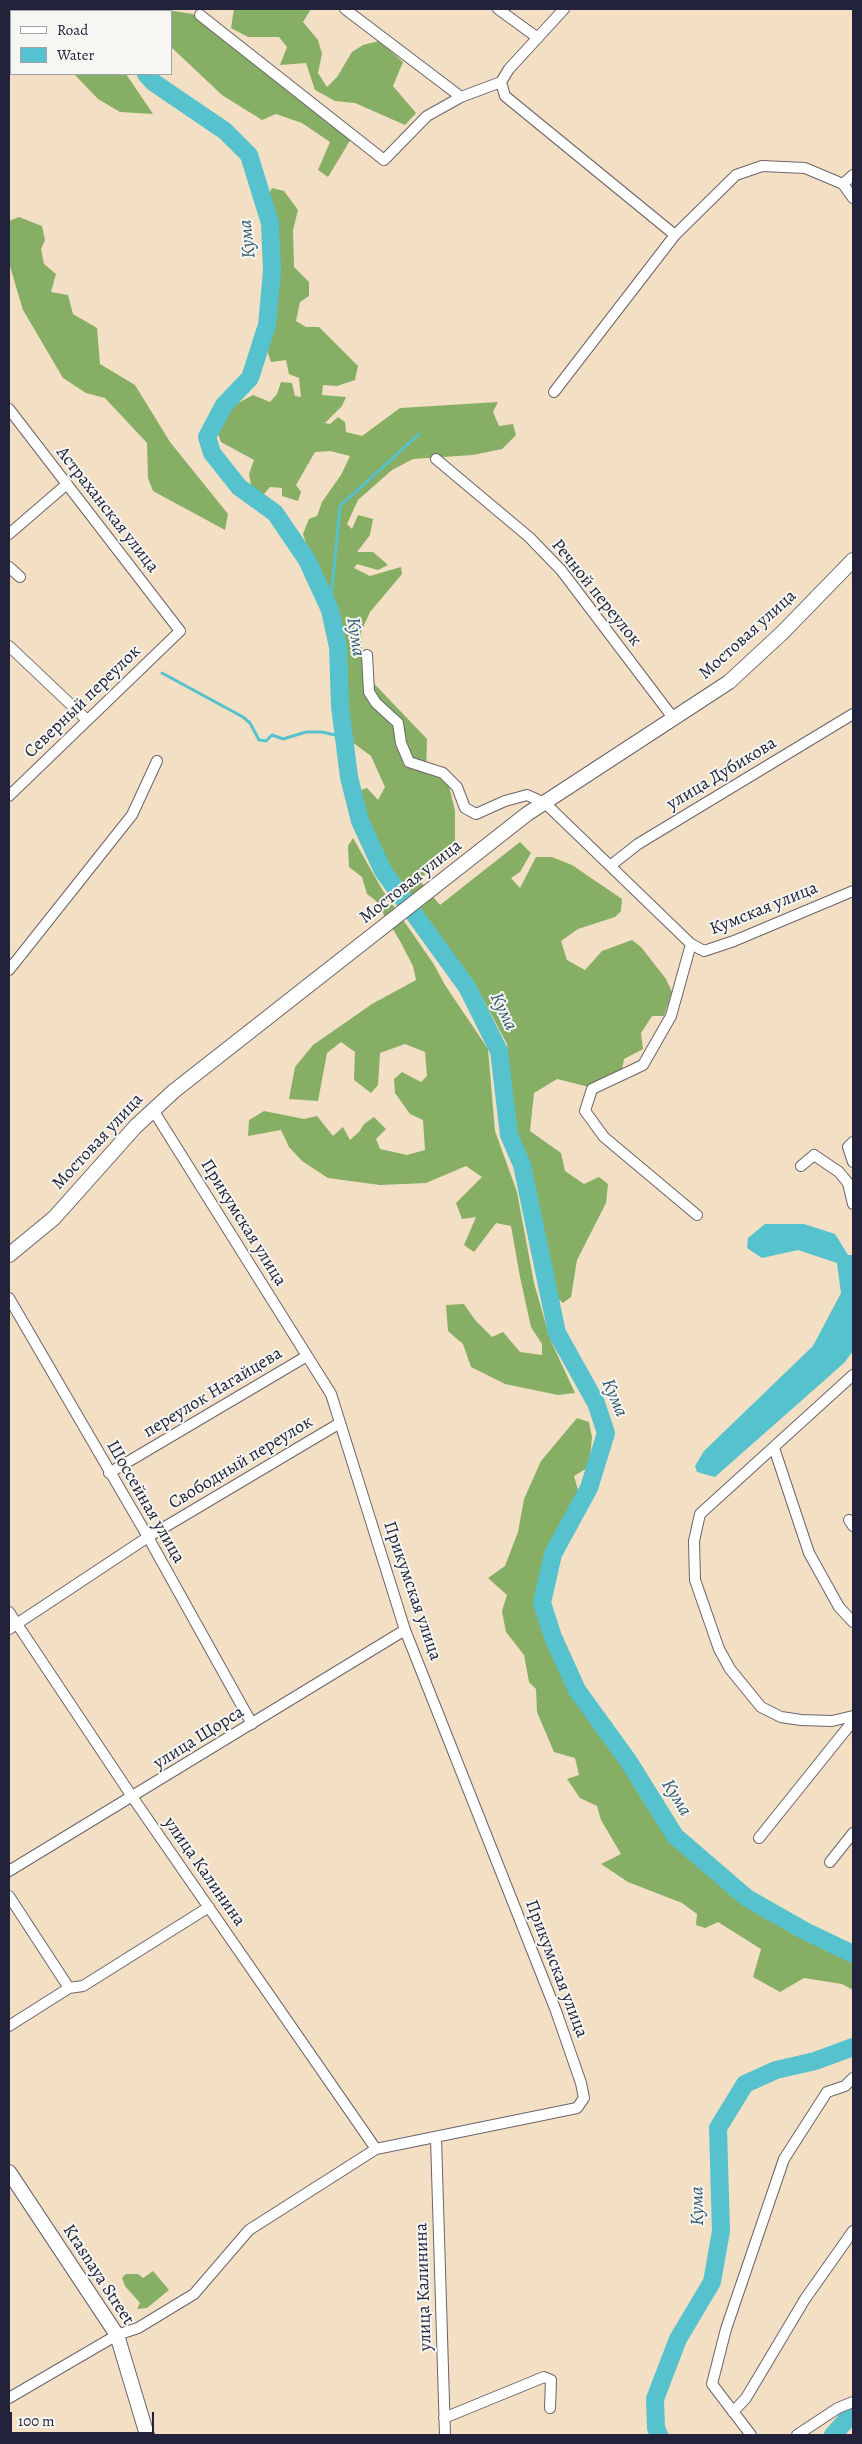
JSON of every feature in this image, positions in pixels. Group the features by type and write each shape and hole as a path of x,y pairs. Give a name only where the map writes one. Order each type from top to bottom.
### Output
{"main road":[{"name":"Мостовая улица","path":"9,1255 54,1218 112,1152 153,1110 246,1032 348,956 527,814 729,682 782,633 853,560"},
{"name":"Krasnaya Street","path":"9,2172 117,2335 147,2435"}],"street":[{"path":"344,9 461,97"},
{"path":"498,9 538,38"},
{"path":"200,15 384,160 427,116 461,97 501,82 509,69 564,9"},
{"path":"501,82 505,96 675,235"},
{"path":"554,392 675,235 736,175 762,166 804,168 843,184 853,198"},
{"path":"843,184 853,175"},
{"name":"Астраханская улица","path":"9,410 180,631"},
{"name":"Речной переулок","path":"436,459 529,537 560,570 674,719"},
{"path":"9,534 66,484"},
{"path":"9,567 20,577"},
{"name":"Северный переулок","path":"9,796 180,631"},
{"path":"9,646 86,720"},
{"path":"367,655 369,692 376,704 398,723 401,743 409,762 444,773 457,788 466,808 476,814 505,802 527,796 545,803 691,944"},
{"name":"улица Дубикова","path":"610,866 638,844 853,714"},
{"path":"9,970 132,815 157,761"},
{"name":"Кумская улица","path":"697,1215 604,1137 585,1110 592,1089 642,1065 670,1016 691,944 704,950 719,946 853,890"},
{"name":"Прикумская улица","path":"153,1110 331,1394 405,1630 556,2012 581,2083 584,2098 577,2108 436,2138"},
{"path":"853,1142 848,1146 853,1162"},
{"path":"801,1166 814,1155 839,1172 848,1183 853,1204"},
{"name":"Шоссейная улица","path":"9,1298 148,1538 252,1724"},
{"name":"переулок Нагайцева","path":"109,1473 307,1356"},
{"path":"853,1376 700,1514 694,1541 695,1580 719,1649 730,1669 761,1707 781,1717 801,1720 832,1721 853,1716"},
{"name":"Свободный переулок","path":"13,1626 148,1538 340,1422"},
{"path":"774,1448 809,1553 839,1607 853,1622"},
{"name":"улица Калинина","path":"9,1612 13,1626 376,2149"},
{"name":"улица Щорса","path":"9,1871 133,1798 405,1630"},
{"path":"759,1838 853,1721"},
{"path":"830,1862 853,1833"},
{"path":"9,1896 68,1988"},
{"path":"9,2026 68,1988 83,1986 208,1907"},
{"path":"751,2435 712,2384 726,2329 784,2159 827,2092 845,2086 853,2078"},
{"path":"9,2398 117,2335 138,2328 194,2294 249,2230 376,2149 436,2138"},
{"name":"улица Калинина","path":"436,2138 445,2435"},
{"path":"733,2412 746,2398 806,2299 853,2231"},
{"path":"444,2418 544,2376 551,2380 550,2408"},
{"path":"797,2435 838,2408 853,2402"}],"green space":[{"path":"234,9 311,9 303,22 318,40 322,54 318,73 327,87 337,77 352,52 363,45 379,41 403,62 393,86 416,113 405,125 355,103 335,101 315,90 306,63 280,65 287,47 279,37 248,37 231,28"},
{"path":"172,11 193,14 351,139 328,177 318,170 330,142 302,123 276,114 262,120 222,95 172,48"},
{"path":"75,75 127,75 153,114 120,112 98,99"},
{"path":"272,188 284,191 298,210 293,230 294,267 309,282 309,296 300,302 296,321 306,327 319,327 358,366 355,380 337,386 323,385 322,395 346,397 342,406 325,423 330,424 338,417 345,422 346,432 362,436 400,408 498,402 493,412 499,426 513,424 516,435 502,449 473,455 413,459 392,470 358,500 347,524 352,529 358,515 373,519 370,535 357,552 373,552 388,565 378,570 357,564 354,568 370,576 401,567 402,574 370,612 361,632 363,672 427,739 426,774 437,776 449,786 455,811 455,849 419,880 440,905 520,842 531,853 520,872 511,878 520,888 536,857 552,857 572,865 622,899 621,911 615,917 578,929 561,941 567,960 585,970 602,951 632,940 641,947 666,979 672,992 664,1016 652,1016 641,1033 643,1049 624,1059 622,1069 589,1087 557,1079 534,1093 530,1131 561,1153 565,1171 584,1184 599,1177 608,1184 606,1203 577,1260 571,1297 563,1303 557,1298 529,1168 516,1134 507,1044 474,982 432,931 398,881 357,802 359,791 367,788 378,800 385,787 371,756 352,742 346,709 344,646 322,573 310,555 303,534 309,519 317,516 322,502 341,475 350,456 330,451 315,452 296,485 301,492 298,501 282,496 282,488 270,487 263,495 252,490 249,474 254,460 221,442 218,434 229,408 253,395 270,402 277,394 281,382 292,383 295,396 301,397 299,378 289,374 286,360 271,362 267,350 279,272 278,228 268,196"},
{"path":"19,217 42,226 45,240 41,249 44,264 56,274 51,292 68,295 73,314 97,328 100,364 135,385 170,442 228,514 225,530 153,491 148,478 147,443 105,398 86,393 63,378 23,310 9,263 9,221"},
{"path":"353,838 383,891 433,963 445,985 488,1049 495,1131 517,1192 534,1283 550,1339 575,1393 558,1395 505,1384 471,1367 463,1344 448,1331 446,1305 464,1304 475,1320 492,1337 503,1332 520,1352 542,1355 542,1344 531,1327 511,1226 496,1223 474,1252 464,1245 476,1217 462,1219 456,1203 482,1177 466,1166 426,1183 380,1185 328,1178 302,1161 289,1147 281,1130 248,1136 249,1120 264,1111 304,1119 317,1116 333,1136 343,1127 350,1140 359,1132 364,1124 374,1117 386,1129 376,1139 380,1149 407,1155 425,1150 423,1120 410,1114 395,1093 394,1079 402,1072 421,1082 427,1076 425,1052 405,1044 380,1053 378,1085 371,1093 354,1080 355,1052 341,1042 327,1053 318,1101 289,1099 295,1067 313,1045 372,1004 416,980 413,966 400,941 375,900 367,894 362,877 349,867 348,846"},
{"path":"577,1418 589,1422 592,1437 589,1467 574,1476 578,1490 571,1508 546,1553 536,1603 548,1642 572,1694 673,1841 744,1903 799,1934 853,1960 853,1990 842,1984 804,1978 780,1992 753,1977 761,1949 718,1922 705,1928 696,1925 697,1914 682,1903 628,1882 601,1864 621,1854 601,1820 597,1806 580,1798 567,1779 579,1775 575,1758 554,1752 537,1712 536,1689 529,1682 524,1655 506,1632 502,1611 507,1595 488,1578 505,1566 518,1532 524,1499 541,1461"},
{"path":"153,2271 169,2290 147,2308 137,2309 140,2303 125,2286 122,2278 126,2274 138,2274 143,2278"}],"water":[{"path":"765,1224 804,1224 835,1234 848,1255 853,1255 853,1351 844,1363 715,1477 697,1472 695,1466 704,1451 813,1346 841,1293 837,1263 798,1250 762,1258 747,1248 748,1238"}],"waterway":[{"name":"Кума","path":"147,75 153,82 225,131 249,155 270,223 272,271 267,325 250,378 224,405 207,437 212,453 239,487 275,513 307,560 330,610 338,647 340,706 349,777 360,821 383,871 467,987 499,1051 509,1135 522,1165 557,1333 596,1403 606,1433 589,1488 553,1554 542,1603 553,1637 577,1690 629,1762 675,1836 747,1898 805,1931 853,1954"},
{"path":"330,610 340,506 419,434"},
{"path":"162,673 243,717 250,723 259,740 266,741 272,735 283,739 306,732 322,732 344,737"},
{"name":"Кума","path":"659,2435 656,2428 655,2399 678,2339 712,2282 721,2231 718,2128 745,2084 776,2070 815,2061 853,2047"},
{"name":"Кума","path":"833,2435 853,2415"}]}
